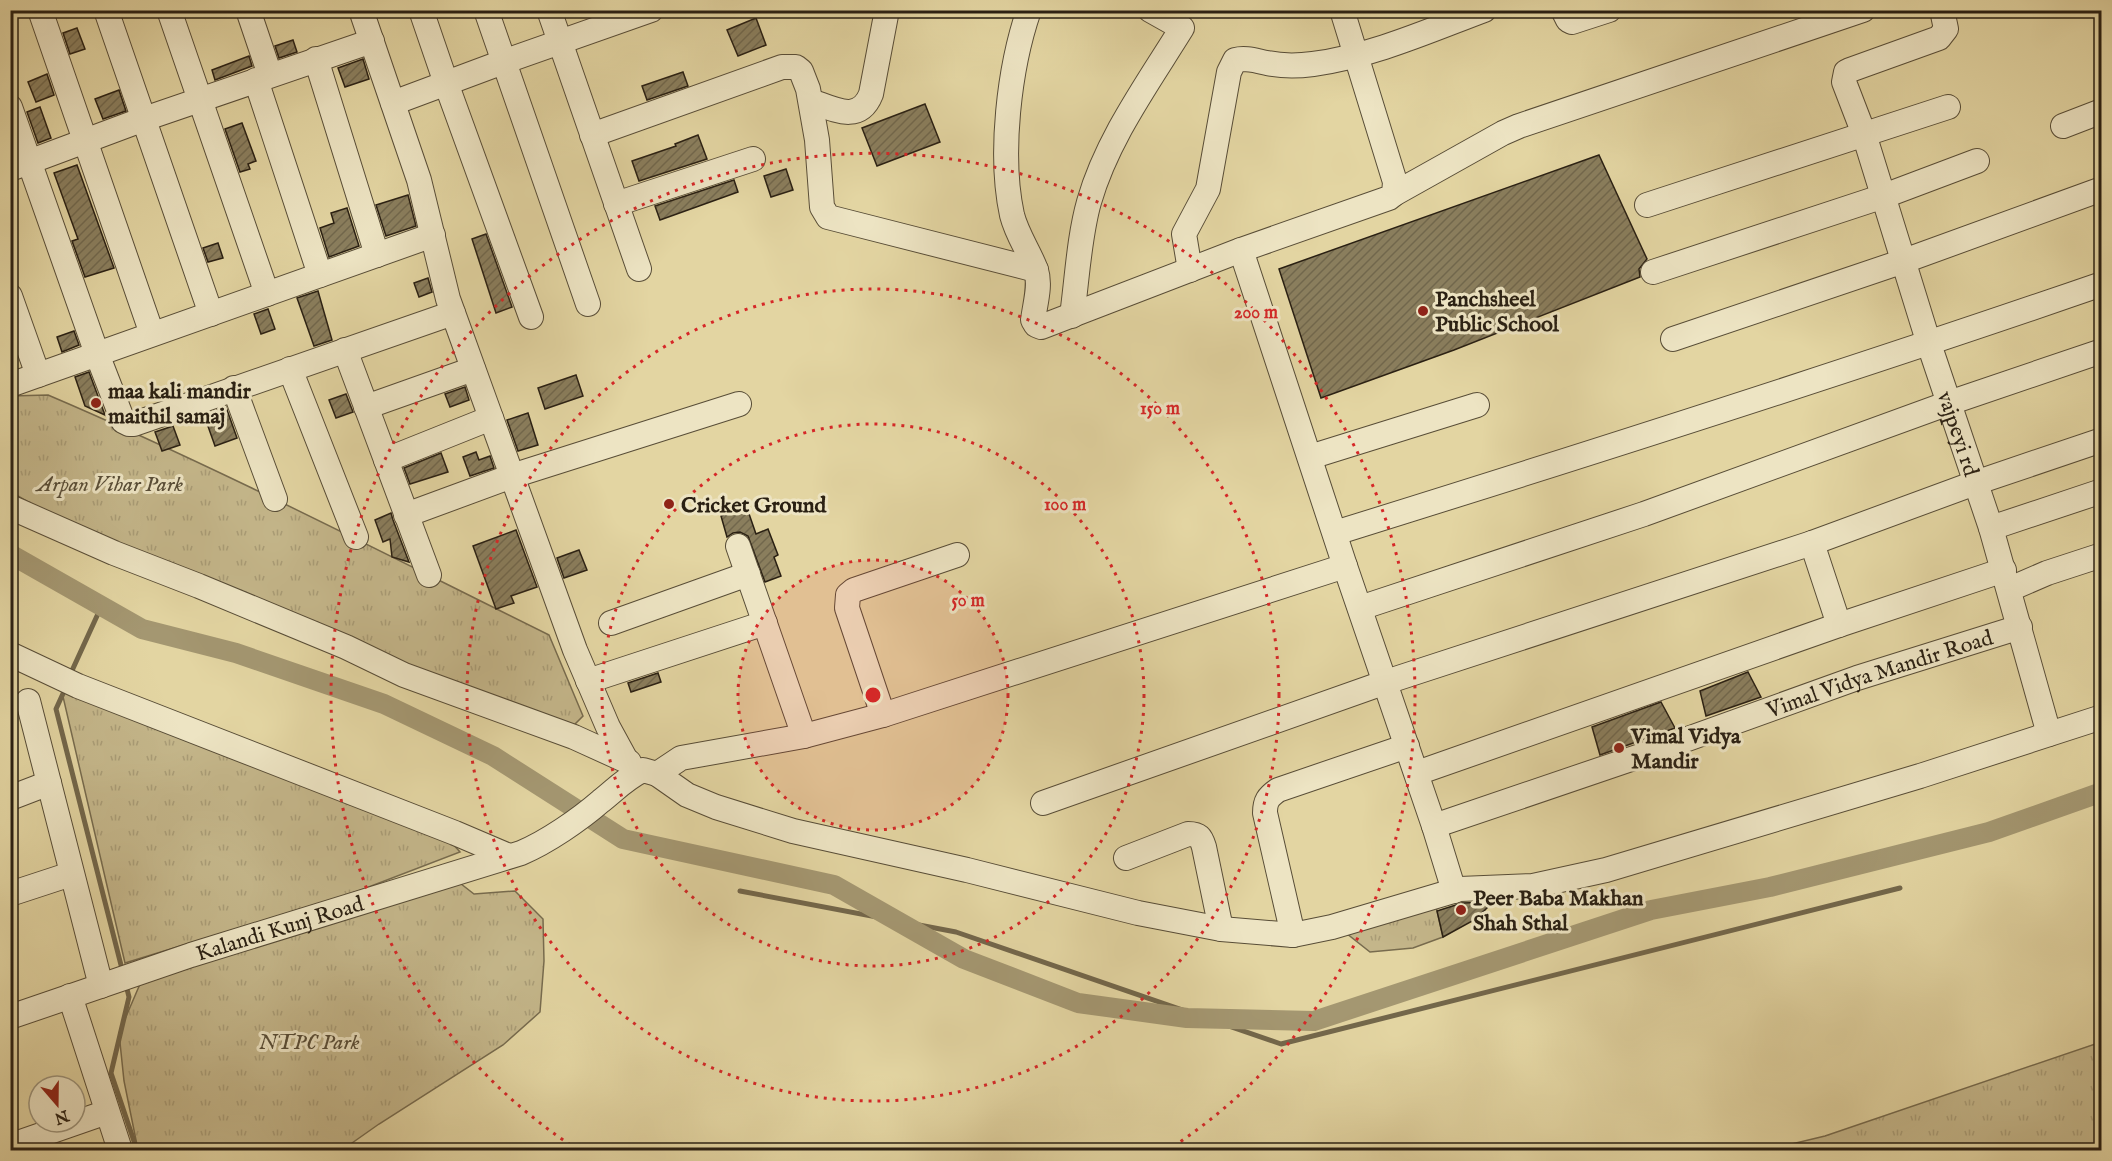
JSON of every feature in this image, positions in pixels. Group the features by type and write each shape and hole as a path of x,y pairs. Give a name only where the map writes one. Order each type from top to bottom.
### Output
{"street":[{"path":"40,10 153,334"},
{"path":"106,10 211,314"},
{"path":"169,10 267,294"},
{"path":"248,10 263,78 320,275"},
{"path":"361,10 419,180 448,299 571,639 608,727 642,768"},
{"path":"421,10 531,317"},
{"path":"486,10 588,304"},
{"path":"549,10 639,269"},
{"path":"393,103 651,10"},
{"path":"811,101 843,112 854,112 867,105 872,94 887,10"},
{"path":"1029,10 1014,74 1007,131 1007,182 1014,224 1036,270 1038,290 1033,320 1036,325 1047,327 1241,250 1389,198 1497,136 1519,126 1863,10"},
{"path":"1072,316 1087,211 1093,190 1112,146 1137,100 1182,28 1150,10"},
{"path":"1190,270 1184,234 1208,189 1231,65 1235,60 1242,58 1268,64 1291,65 1356,56 1484,10"},
{"path":"1563,10 1568,20 1572,22 1609,10"},
{"name":"vajpeyi rd","path":"1942,10 1946,29 1939,38 1846,72 1844,82 1864,134 1929,344 1991,528 2049,734"},
{"path":"1345,11 1356,56 1395,182 1394,194"},
{"path":"20,165 200,99 372,40"},
{"path":"316,59 377,255"},
{"path":"592,135 782,67 796,67 801,71 811,101 817,140 822,207 828,217 1036,270"},
{"path":"10,107 20,165 123,421 129,424 453,313"},
{"path":"1647,205 1948,107"},
{"path":"2063,126 2102,111"},
{"path":"616,204 753,159"},
{"path":"1653,272 1884,196 1977,161"},
{"path":"1673,339 1904,261 2102,189"},
{"path":"10,385 433,235"},
{"path":"1241,250 1345,566 1417,773 1454,891"},
{"path":"1335,533 1684,424 1929,344 2102,284"},
{"path":"10,296 38,375"},
{"path":"345,350 429,575"},
{"path":"1360,608 1644,514 1949,403 2102,351"},
{"path":"290,369 356,537"},
{"path":"366,407 473,369"},
{"path":"234,388 275,499"},
{"path":"406,515 512,476 738,404"},
{"path":"1310,457 1477,405"},
{"path":"386,460 491,418"},
{"path":"1043,803 1386,682 1812,543 1975,483 2102,440"},
{"path":"1991,528 2102,491"},
{"path":"10,507 114,553 346,647 404,675 574,737 642,768 716,807 793,831 1138,913 1221,929 1293,935 1315,932 1454,891 1473,887 1533,886 1606,870 1920,776 2102,717"},
{"path":"1812,543 1839,625"},
{"path":"738,546 804,736"},
{"path":"883,715 847,608 848,595 855,590 957,555"},
{"path":"1417,773 1839,625 2007,580 2047,573 2102,555"},
{"name":"Kalandi Kunj Road","path":"10,1017 116,980 530,849 600,803 642,768 681,758 804,736 883,715 1345,566"},
{"path":"611,623 748,574"},
{"path":"588,681 765,623"},
{"name":"Vimal Vidya Mandir Road","path":"1434,826 1643,755 1857,678 2020,627"},
{"path":"10,654 62,678 509,856"},
{"path":"62,678 19,706 49,783 71,874 116,980"},
{"path":"1293,935 1265,813 1268,796 1278,790 1407,746"},
{"path":"10,798 49,783"},
{"path":"1126,858 1188,834 1197,834 1202,838 1221,929"},
{"path":"10,894 71,874"},
{"path":"70,996 120,1150"},
{"path":"12,1145 107,1112"}],"green space":[{"name":"Arpan Vihar Park","path":"48,395 238,481 549,635 583,716 569,730 82,533 11,492 10,396"},
{"path":"61,688 451,842 460,852 353,893 125,963"},
{"name":"NTPC Park","path":"456,880 474,894 515,891 543,919 544,961 540,1012 503,1045 342,1150 138,1150 124,1081 119,1033 140,984"},
{"path":"1435,902 1443,937 1413,948 1370,952 1341,929"},
{"path":"2101,1042 2101,1150 1766,1150 1825,1136"}],"building":[{"path":"756,18 766,45 738,56 727,30"},
{"path":"77,28 85,49 70,54 63,33"},
{"path":"293,40 297,52 279,58 275,46"},
{"path":"249,56 252,66 215,80 212,70"},
{"path":"363,59 369,79 345,87 338,68"},
{"path":"683,72 688,86 647,100 642,86"},
{"path":"47,74 54,95 36,102 28,82"},
{"path":"119,90 126,111 103,119 95,99"},
{"path":"925,104 940,142 877,166 862,128"},
{"path":"40,107 51,138 38,143 27,112"},
{"path":"242,123 256,161 248,164 250,169 240,172 225,129"},
{"path":"698,135 707,159 639,181 632,161 676,146 675,144"},
{"name":"Panchsheel Public School","path":"1599,155 1647,259 1639,269 1640,277 1454,350 1321,398 1279,269"},
{"path":"77,165 114,268 85,277 72,241 78,239 54,173"},
{"path":"786,169 793,190 771,197 764,176"},
{"path":"734,180 738,192 660,220 655,206"},
{"path":"408,195 416,226 386,236 376,205"},
{"path":"347,208 359,246 329,257 320,228 334,223 331,213"},
{"path":"486,234 512,307 496,313 472,239"},
{"path":"218,243 223,258 208,262 203,248"},
{"path":"428,278 432,292 419,297 414,283"},
{"path":"318,291 332,340 314,346 297,298"},
{"path":"268,309 275,329 261,334 254,314"},
{"path":"74,331 79,345 62,352 57,337"},
{"path":"89,372 105,415 85,406 75,377"},
{"path":"576,375 583,396 545,409 538,388"},
{"path":"465,387 469,400 450,407 445,394"},
{"path":"346,394 353,412 336,418 329,400"},
{"path":"226,407 237,438 215,446 204,415"},
{"path":"528,413 538,445 518,451 507,420"},
{"path":"173,426 180,445 162,451 155,432"},
{"path":"476,452 479,460 490,456 494,468 470,476 463,457"},
{"path":"441,453 448,472 410,484 404,468"},
{"path":"747,508 756,534 768,529 778,555 774,557 781,576 765,582 748,536 740,532 727,537 721,516"},
{"path":"391,513 409,562 392,557 390,539 383,542 375,520"},
{"path":"516,530 537,587 511,596 514,603 496,609 473,546"},
{"path":"579,550 587,570 564,578 557,558"},
{"name":"Vimal Vidya Mandir","path":"1748,672 1761,697 1706,716 1700,691"},
{"path":"658,673 661,682 631,692 628,683"},
{"name":"Vimal Vidya Mandir","path":"1661,702 1675,728 1600,755 1592,727"},
{"name":"Peer Baba Makhan Shah Sthal","path":"1493,902 1476,919 1443,937 1437,911 1462,903"}],"waterway":[{"path":"10,554 142,629 236,653 384,704 493,756 623,839 834,885 964,959 1078,1003 1187,1018 1314,1021 1651,910 1770,887 1989,832 2102,792"},
{"path":"70,675 102,605"},
{"path":"66,687 56,709 123,973"},
{"path":"740,891 956,932 1281,1044 1900,888"},
{"path":"126,985 129,997 111,1073 137,1150"}],"place":[{"name":"Panchsheel Public School","path":"1423,311"},
{"name":"maa kali mandir maithil samaj","path":"96,403"},
{"name":"Cricket Ground","path":"669,504"},
{"name":"Vimal Vidya Mandir","path":"1619,748"},
{"name":"Peer Baba Makhan Shah Sthal","path":"1461,910"}]}
